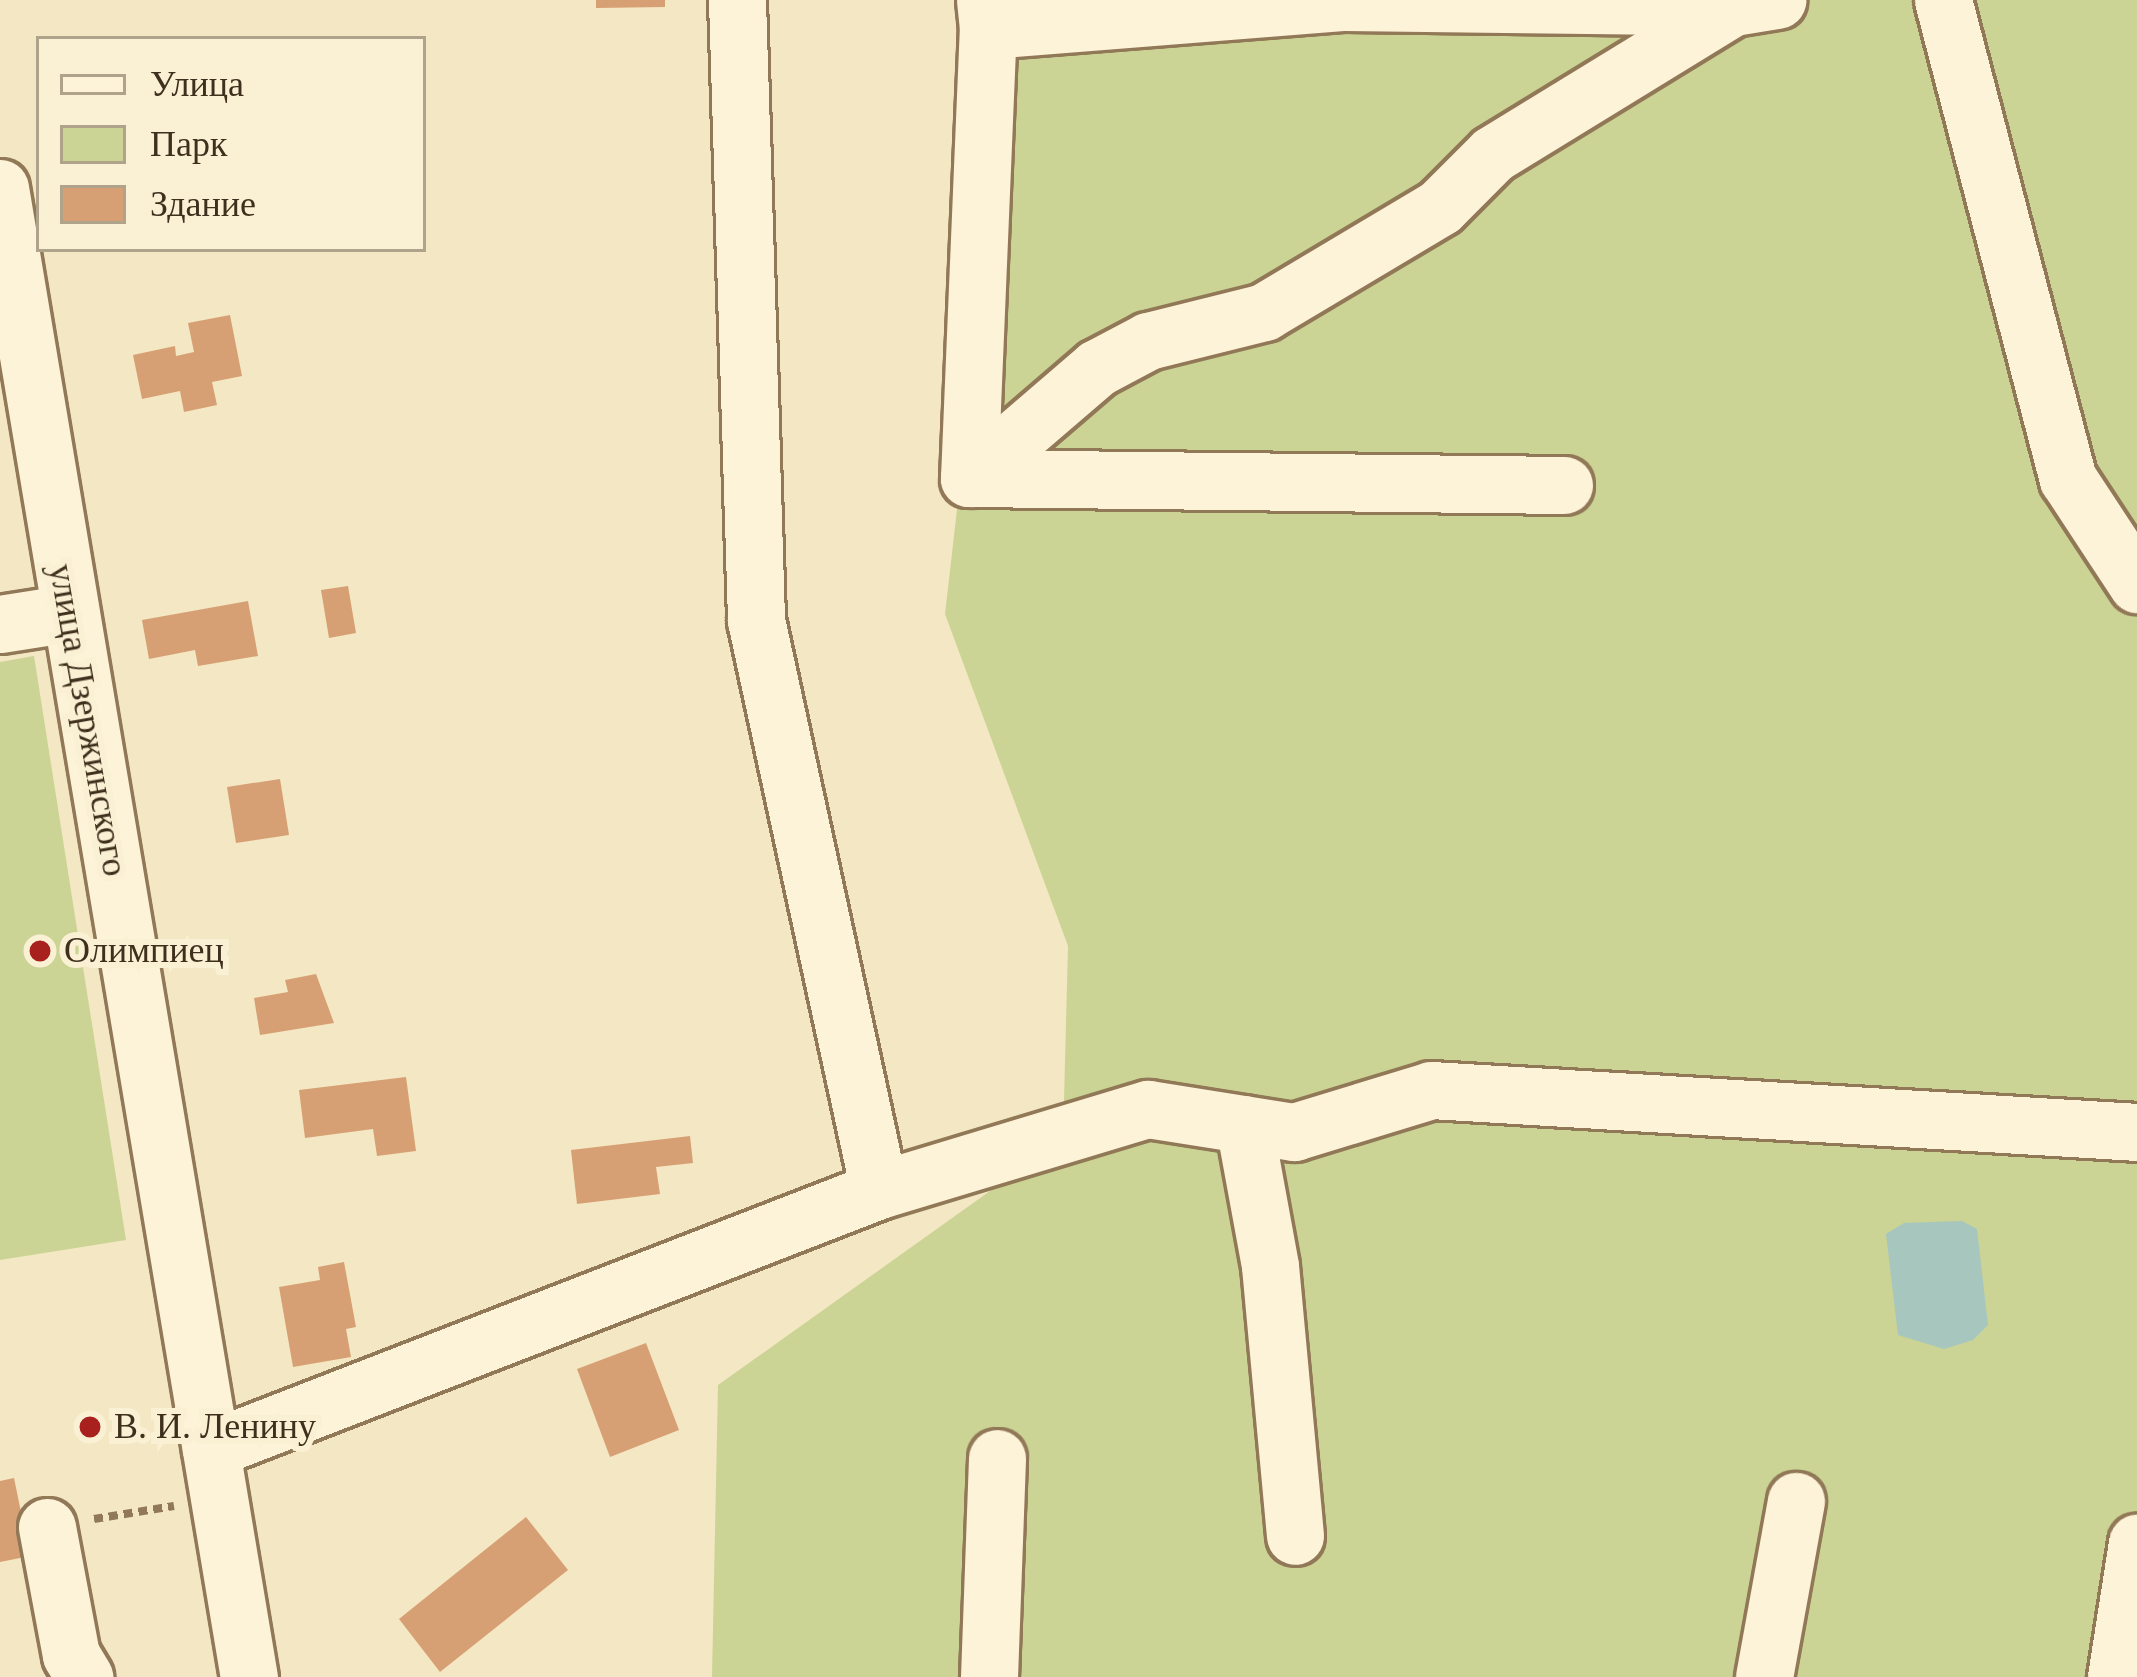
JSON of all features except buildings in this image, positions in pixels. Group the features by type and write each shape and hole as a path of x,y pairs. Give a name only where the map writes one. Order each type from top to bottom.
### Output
{"street":[{"path":"736,0 756,620 879,1190"},
{"path":"1943,0 2068,479 2137,584"},
{"path":"969,478 987,15 1345,2 1755,3"},
{"path":"969,478 1097,368 1148,341 1264,312 1440,207 1493,154 1755,3"},
{"name":"улица Дзержинского","path":"0,188 202,1475 250,1677"},
{"path":"969,478 1564,485"},
{"path":"0,624 70,613"},
{"path":"202,1475 879,1190 1148,1108 1294,1132 1431,1090 2137,1132"},
{"path":"1244,1124 1270,1266 1295,1536"},
{"path":"989,1677 997,1458"},
{"path":"1764,1677 1796,1501"},
{"path":"47,1527 71,1654 84,1677"},
{"path":"2116,1677 2137,1543"}],"path":[{"path":"47,1527 202,1475"}],"green space":[{"path":"1009,0 2137,0 2137,1677 712,1677 718,1385 1063,1139 1068,946 945,614 1009,58"},
{"name":"Олимпиец","path":"34,656 126,1240 0,1260 0,662"}],"water":[{"path":"1962,1221 1977,1229 1988,1325 1973,1340 1944,1349 1898,1335 1886,1234 1904,1223"}],"place":[{"name":"Олимпиец","path":"40,951"},
{"name":"В. И. Ленину","path":"90,1427"}]}
